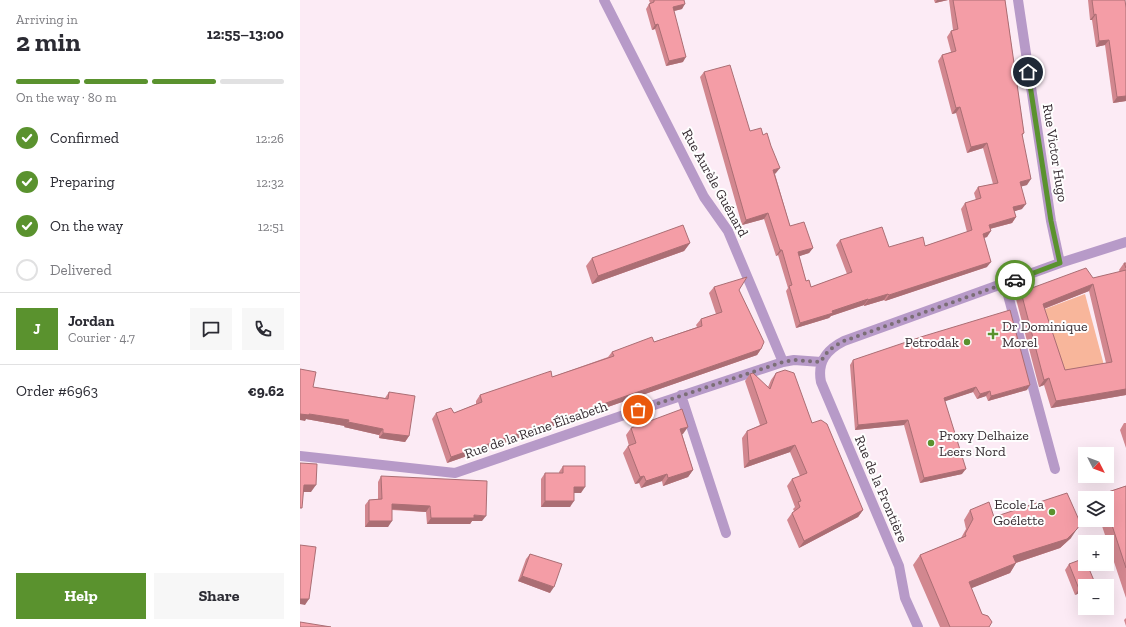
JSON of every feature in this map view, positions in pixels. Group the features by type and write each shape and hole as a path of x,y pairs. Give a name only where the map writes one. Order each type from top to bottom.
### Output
{"street":[{"name":"Rue Aurèle Guénard","path":"604,0 704,196 728,231 783,362"},
{"name":"Rue Victor Hugo","path":"1018,0 1051,221 1060,263"},
{"path":"821,362 824,355 844,341 1060,263 1126,242"},
{"path":"1005,284 1055,469"},
{"name":"Rue de la Reine Élisabeth","path":"300,456 455,473 681,395 783,362 794,360 821,362"},
{"name":"Rue de la Frontière","path":"821,362 820,376 822,388 899,566 906,598 918,627"},
{"path":"681,395 726,533"}],"shaded area":[{"path":"1085,294 1105,369 1060,378 1037,312"}],"building":[{"path":"654,0 684,0 685,4 673,7 686,57 669,61 658,24 655,25 649,4 654,2"},
{"path":"953,0 1005,0 1024,133 1022,134 1031,179 1020,182 1026,204 1013,207 1016,217 989,225 991,231 983,234 991,262 889,295 868,299 832,311 833,313 800,323 789,286 792,285 782,250 780,250 768,213 746,220 704,72 730,65 750,131 761,128 763,135 767,133 780,168 773,170 790,226 804,222 813,248 798,252 806,281 809,280 811,287 852,272 840,240 882,227 889,247 923,237 925,246 972,230 965,203 981,198 978,187 998,183 987,143 971,147 960,107 956,108 942,55 956,51 951,31 958,29"},
{"path":"1092,0 1125,0 1126,96 1117,97 1109,40 1099,41 1096,14 1094,15"},
{"path":"683,225 690,243 598,276 592,258"},
{"path":"1086,268 1093,278 1126,270 1126,389 1056,401 1049,378 1044,380 1021,292","holes":["1093,284 1112,362 1065,370 1043,304"]},
{"path":"747,277 739,290 764,342 761,349 451,457 436,413 451,408 454,413 482,402 480,395 551,371 552,377 614,356 612,352 652,337 654,342 702,326 701,319 722,312 714,287"},
{"path":"1010,310 1030,385 991,396 990,391 980,394 976,387 944,398 966,469 924,478 908,420 858,425 853,360 924,336"},
{"path":"300,369 316,372 313,387 388,399 389,392 415,396 409,436 383,433 383,429 348,422 349,420 300,414"},
{"path":"785,370 794,373 812,423 821,420 827,424 863,510 804,541 792,513 800,507 798,502 801,501 792,479 807,473 795,445 749,461 747,431 767,423 750,374 753,373 770,389 776,373"},
{"path":"682,409 688,427 680,429 693,470 668,478 667,474 646,481 644,476 640,477 628,446 636,443 631,428"},
{"path":"300,463 317,464 316,485 304,485 302,508 300,508"},
{"path":"563,466 585,466 585,487 574,487 574,501 545,501 545,473 563,473"},
{"path":"381,476 487,481 486,516 474,515 474,518 431,518 430,506 392,504 392,521 369,521 369,500 382,499"},
{"path":"1126,486 1126,568 1113,527 1114,527 1114,491 1111,491"},
{"path":"1067,493 1078,518 1078,527 1067,539 1013,556 1016,563 969,582 982,614 988,616 992,622 989,627 950,627 920,555 966,536 965,534 973,519 970,510 989,502 994,517"},
{"path":"300,545 316,547 309,599 300,599"},
{"path":"530,554 562,564 554,587 522,576"},
{"path":"1078,561 1078,571 1090,571 1093,579 1078,579 1078,586 1069,564"},
{"path":"300,622 331,627 300,627"}],"way so far":[{"path":"638,410 783,362 794,360 821,362 824,355 836,345 844,341 1015,280"}],"place":[{"name":"Dr Dominique Morel","path":"993,334"},
{"name":"Petrodak","path":"967,342"},
{"name":"Proxy Delhaize Leers Nord","path":"931,443"},
{"name":"Ecole La Goélette","path":"1052,512"}],"route":[{"path":"1015,280 1060,263 1051,221 1028,72"}]}
